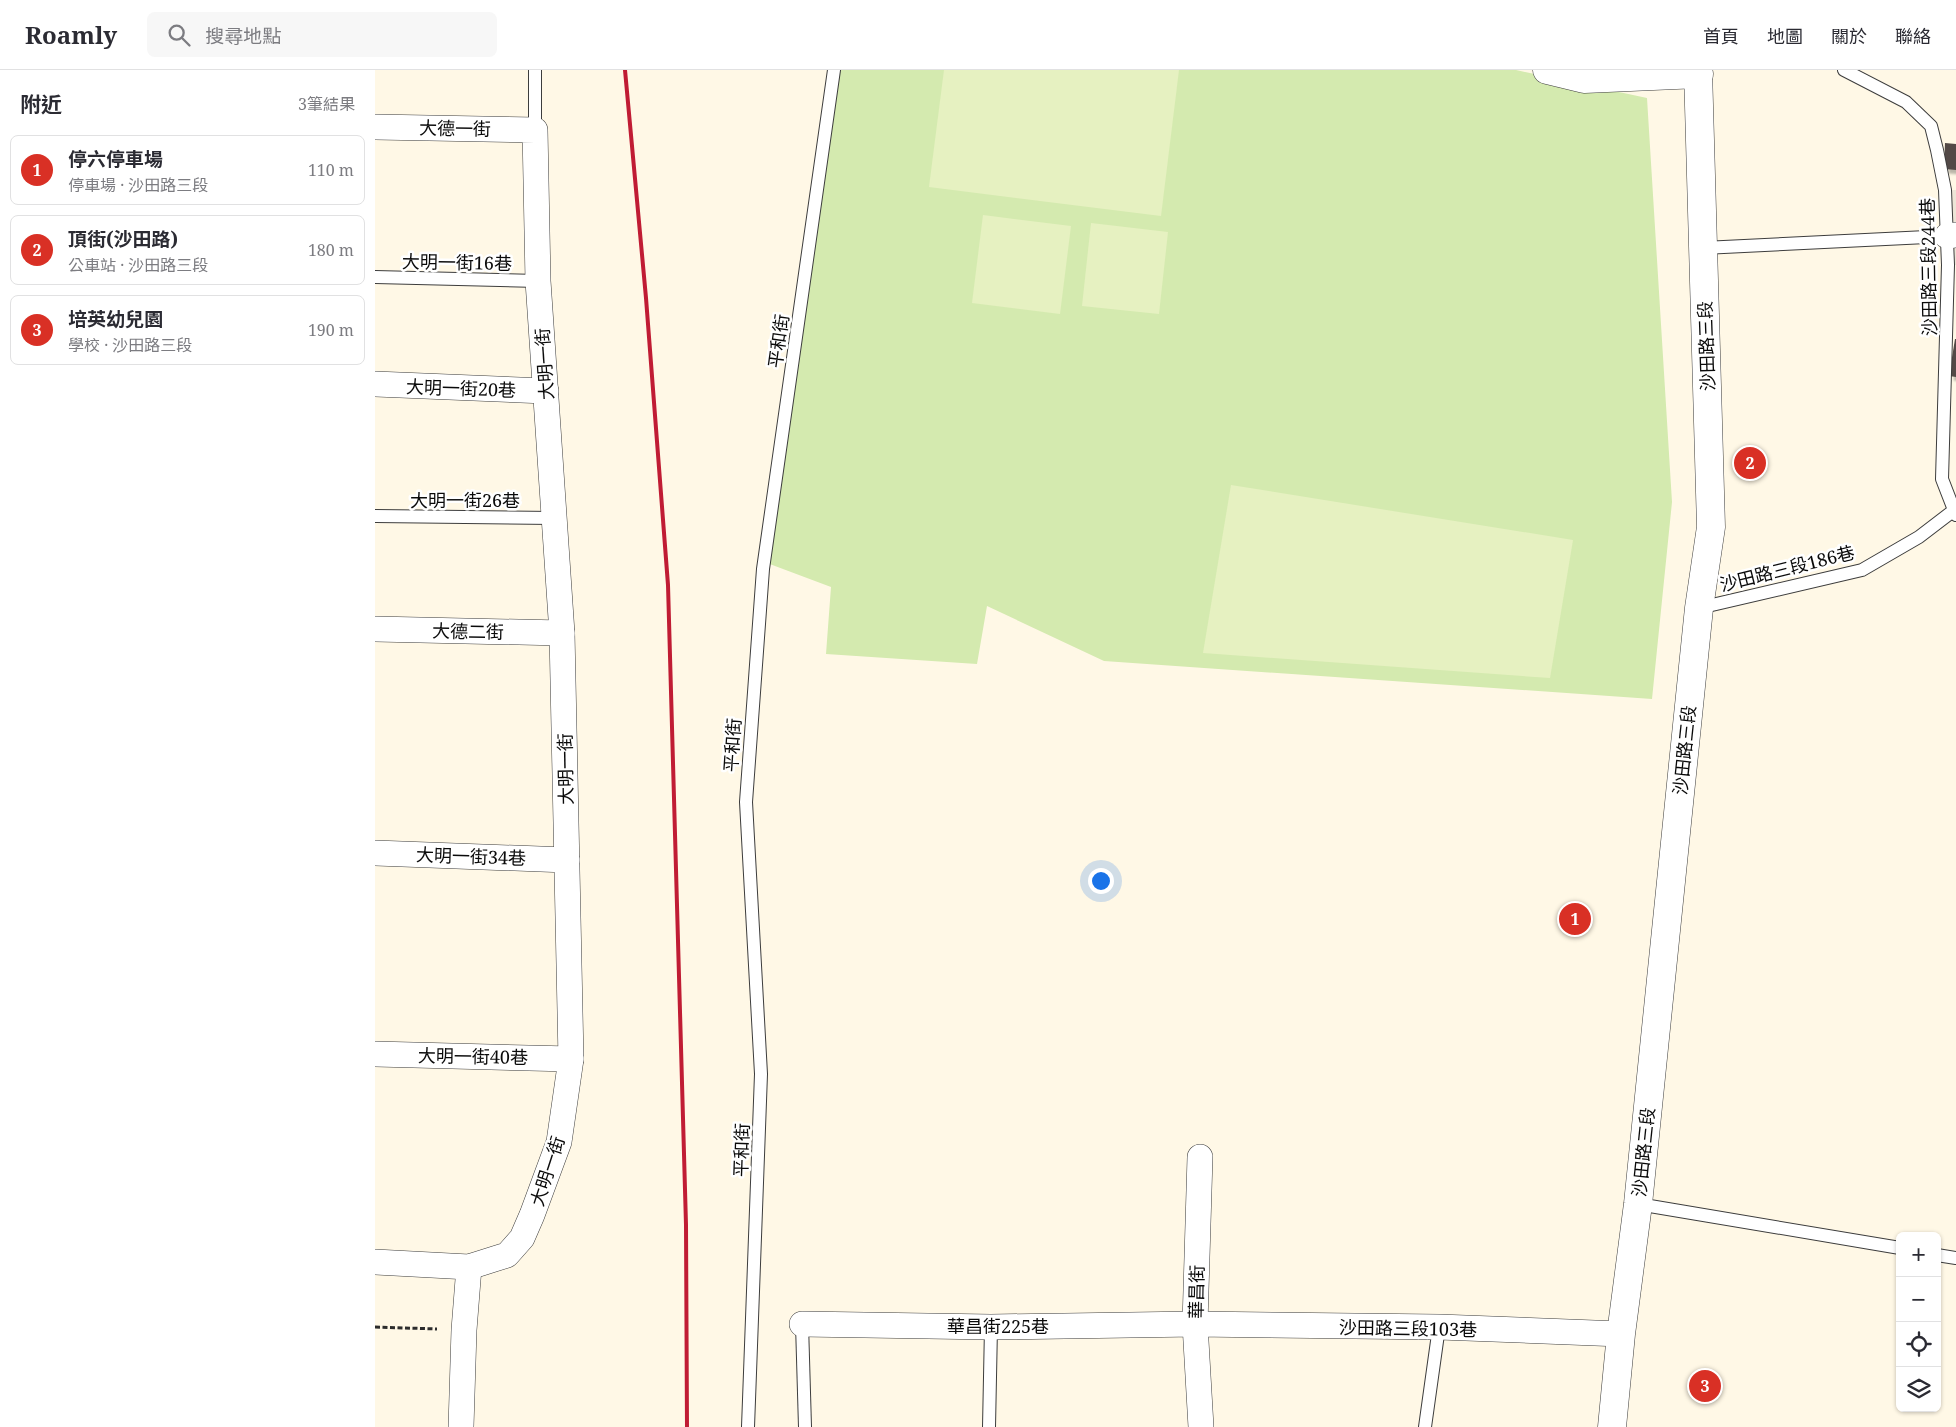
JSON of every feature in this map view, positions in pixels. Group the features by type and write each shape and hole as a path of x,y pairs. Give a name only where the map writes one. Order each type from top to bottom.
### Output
{"street":[{"path":"1547,70 1584,79 1698,72"},
{"path":"1672,70 1698,72"},
{"name":"沙田路三段","path":"1612,1427 1621,1334 1638,1204 1699,608 1711,526 1698,72"},
{"name":"大德一街","path":"375,127 535,130"},
{"name":"大明一街","path":"469,1267 507,1255 522,1238 559,1142 571,1059 562,633 538,281 535,130"},
{"name":"大明一街20巷","path":"375,384 546,391"},
{"name":"大德二街","path":"375,629 562,633"},
{"name":"大明一街34巷","path":"375,853 567,860"},
{"name":"大明一街40巷","path":"375,1054 571,1059"},
{"name":"華昌街","path":"1200,1157 1195,1324 1201,1427"},
{"path":"375,1262 469,1267 464,1330 461,1427"},
{"name":"華昌街225巷","path":"801,1324 991,1327 1195,1324"},
{"name":"沙田路三段103巷","path":"1195,1324 1439,1327 1621,1334"}],"lane":[{"name":"大明一街","path":"535,70 535,130"},
{"name":"平和街","path":"748,1427 761,1074 745,802 763,570 834,70"},
{"name":"沙田路三段244巷","path":"1844,70 1906,102 1931,126 1945,190 1951,235 1945,442 1942,479 1955,513"},
{"path":"1703,248 1951,235"},
{"name":"大明一街16巷","path":"375,277 538,281"},
{"name":"沙田路三段186巷","path":"1699,608 1862,570 1919,537 1955,513"},
{"name":"大明一街26巷","path":"375,516 554,518"},
{"path":"1638,1204 1896,1247"},
{"path":"1941,1256 1956,1258"},
{"path":"801,1324 805,1427"},
{"path":"989,1427 991,1327"},
{"path":"1425,1427 1439,1327"}],"path":[{"path":"375,1327 464,1330"}],"green space":[{"path":"839,70 1516,70 1647,98 1672,502 1652,699 1104,661 987,606 977,664 826,654 831,587 767,563"},
{"path":"944,70 1179,70 1161,216 929,187"},
{"path":"983,215 1071,226 1060,314 972,303"},
{"path":"1091,223 1168,232 1159,314 1082,306"},
{"path":"1231,485 1573,540 1550,678 1203,653"}],"shaded area":[{"path":"1945,190 1956,190 1956,265 1948,265"}],"building":[{"path":"1945,143 1956,144 1956,170 1944,169"},
{"path":"1956,339 1956,377 1949,376"}],"railway":[{"path":"625,70 646,298 668,585 686,1225 687,1427"}],"place":[{"name":"頂街(沙田路)","path":"1750,463"},
{"name":"停六停車場","path":"1575,919"},
{"name":"培英幼兒園","path":"1705,1386"}]}
